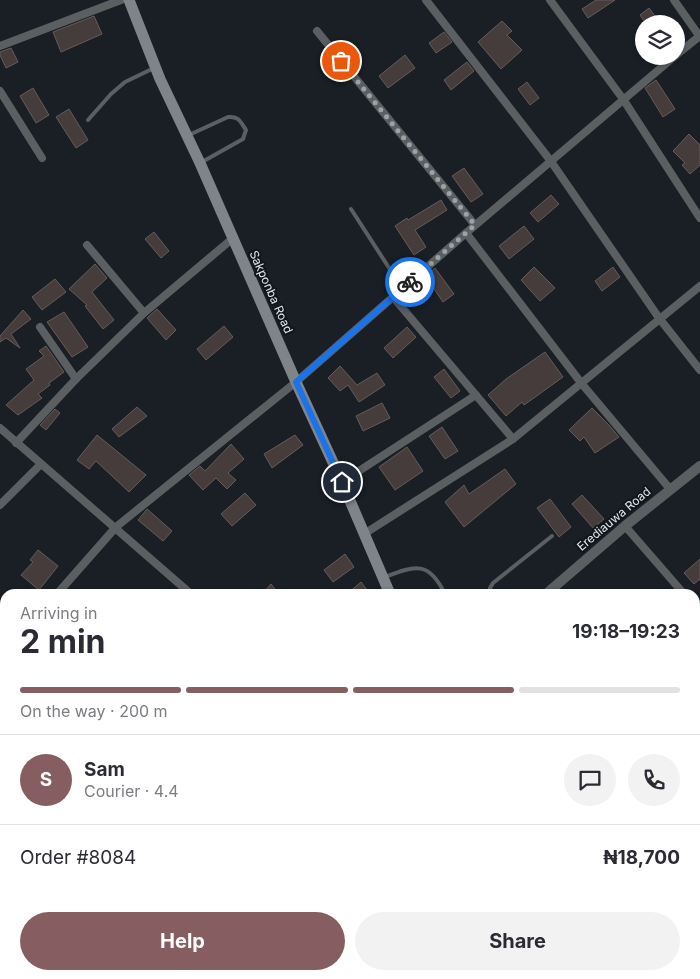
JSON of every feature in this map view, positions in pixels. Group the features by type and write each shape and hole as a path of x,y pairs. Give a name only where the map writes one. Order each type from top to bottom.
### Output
{"main road":[{"name":"Sakponba Road","path":"129,0 156,67 342,482 388,589"}],"street":[{"path":"0,46 121,0"},
{"path":"426,0 550,160 659,318 700,370"},
{"path":"550,0 623,99 700,218"},
{"path":"674,0 700,36 685,48"},
{"path":"317,32 475,225"},
{"path":"61,589 116,527 296,382 550,160 665,65"},
{"path":"0,91 42,158"},
{"path":"466,233 582,384 670,489"},
{"path":"16,443 76,379 144,313 232,239"},
{"path":"87,245 144,313"},
{"path":"364,534 513,439 700,286"},
{"path":"392,297 513,439"},
{"path":"40,327 76,379"},
{"path":"342,482 476,395"},
{"path":"0,428 185,589"},
{"path":"0,505 41,464"},
{"name":"Erediauwa Road","path":"552,589 625,526 700,466"},
{"path":"625,526 680,589"}],"lane":[{"path":"88,120 111,94 125,82 156,67"},
{"path":"187,136 228,117 235,116 239,118 246,130 243,139 200,163"},
{"path":"351,209 402,288"},
{"path":"490,589 494,583 552,536"},
{"path":"383,578 408,568 430,572 438,580 442,589"}],"building":[{"path":"596,0 615,0 588,18 582,9"},
{"path":"649,8 654,15 640,15"},
{"path":"94,16 102,34 61,52 53,32"},
{"path":"502,21 512,31 507,35 522,50 501,69 478,42"},
{"path":"444,32 452,42 436,53 429,43"},
{"path":"11,48 18,62 6,68 0,52"},
{"path":"405,55 415,68 388,88 379,76"},
{"path":"467,62 474,71 451,90 444,80"},
{"path":"656,80 675,109 663,117 645,88"},
{"path":"527,82 539,98 530,105 518,89"},
{"path":"33,88 49,115 36,123 20,96"},
{"path":"69,109 88,140 76,148 56,117"},
{"path":"689,134 700,145 700,165 690,174 682,165 685,163 673,151"},
{"path":"464,168 483,194 471,202 452,176"},
{"path":"551,195 559,204 538,222 530,213"},
{"path":"441,200 447,210 415,230 426,247 414,255 395,226"},
{"path":"524,226 534,239 509,259 499,246"},
{"path":"154,232 169,251 161,258 145,239"},
{"path":"95,264 107,278 92,292 114,320 103,329 85,306 87,305 69,289"},
{"path":"534,267 555,288 540,301 521,280"},
{"path":"613,267 620,277 602,291 595,281"},
{"path":"435,268 454,294 443,302 425,276"},
{"path":"55,279 66,292 42,310 32,297"},
{"path":"157,309 176,330 166,340 147,318"},
{"path":"23,310 31,319 11,334 20,348 6,338 0,342 0,336"},
{"path":"64,312 88,347 72,357 47,322"},
{"path":"224,326 233,337 206,360 197,349"},
{"path":"407,327 416,337 393,358 384,348"},
{"path":"46,346 64,372 38,394 42,398 18,415 6,405 34,380 26,369 44,356 39,351"},
{"path":"545,352 563,377 524,405 522,402 506,416 488,395 506,379"},
{"path":"340,366 357,385 377,373 385,385 359,402 348,385 340,391 328,378"},
{"path":"444,369 460,391 451,398 434,377"},
{"path":"382,403 390,418 363,431 356,416"},
{"path":"137,407 147,416 119,437 112,429"},
{"path":"592,408 619,437 595,453 584,437 580,441 569,430"},
{"path":"55,409 60,413 46,430 40,425"},
{"path":"442,427 458,451 445,459 429,436"},
{"path":"97,435 146,475 129,492 96,461 89,469 77,460"},
{"path":"295,435 303,445 272,468 264,454"},
{"path":"231,444 244,459 228,473 236,480 227,489 216,478 203,490 189,475 200,466 205,471"},
{"path":"407,447 423,471 395,490 379,467"},
{"path":"505,469 516,484 464,527 445,502 464,485 469,494"},
{"path":"245,493 256,505 232,526 221,514"},
{"path":"582,495 604,519 593,528 572,504"},
{"path":"550,499 571,527 559,537 537,508"},
{"path":"147,509 172,531 163,541 138,520"},
{"path":"38,550 58,566 40,589 21,575 33,562 30,560"},
{"path":"345,554 354,567 333,582 324,570"},
{"path":"700,559 700,579 694,584 684,573"},
{"path":"361,582 366,589 353,589"},
{"path":"271,584 275,589 266,589"}],"way so far":[{"path":"341,61 475,225 410,282"}],"route":[{"path":"342,482 296,382 410,282"}]}
